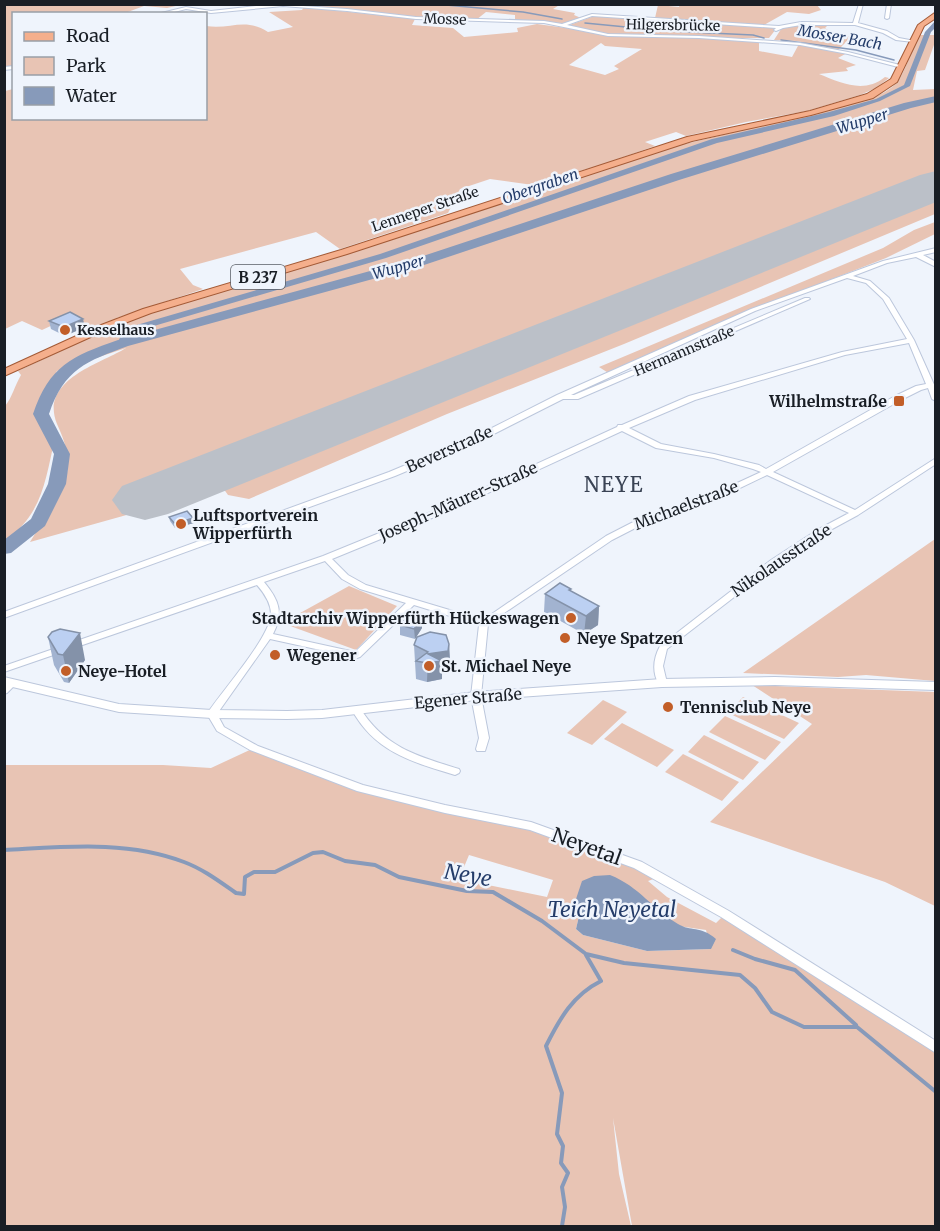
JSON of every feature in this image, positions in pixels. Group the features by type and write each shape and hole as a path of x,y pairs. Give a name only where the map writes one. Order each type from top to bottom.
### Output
{"main road":[{"name":"B 237","path":"902,67 921,25 936,14"},
{"name":"Lenneper Straße","path":"4,375 100,329 147,311 344,252 690,139 811,113 876,93 894,80 902,67"},
{"path":"4,375 4,382"}],"street":[{"path":"855,24 861,4"},
{"path":"887,18 889,4"},
{"name":"Mosse","path":"168,12 186,8 211,12 293,6 416,18 544,22 575,29"},
{"name":"Mosse","path":"561,26 592,15 778,27"},
{"path":"771,40 778,27 855,24 885,32 898,39 913,41"},
{"name":"Hilgersbrücke","path":"575,29 608,35 771,40 848,53 902,67"},
{"name":"Beverstraße","path":"4,615 392,474 484,435 560,397 753,310 885,262 936,250"},
{"path":"916,254 936,265"},
{"path":"847,276 875,287 886,298 911,340 936,399"},
{"name":"Hermannstraße","path":"560,397 575,397 807,299"},
{"name":"Joseph-Mäurer-Straße","path":"6,679 259,580 326,558 446,509 621,427 692,398 810,362 911,340"},
{"name":"Michaelstraße","path":"484,623 609,538 646,519 712,498 765,473 898,398 919,388 930,386"},
{"path":"621,427 659,446 735,461 855,513"},
{"name":"Nikolausstraße","path":"662,683 657,672 663,648 774,562 936,460"},
{"path":"326,558 345,577 363,587 484,623 476,696 484,738 481,749"},
{"path":"212,714 268,636 276,617 272,599 259,580"},
{"path":"268,636 357,655 411,603"},
{"name":"Egener Straße","path":"6,679 119,708 212,714 322,714 476,696 662,683 775,681 936,686"},
{"path":"357,710 362,721 380,740 429,764 455,771"},
{"name":"Neyetal","path":"212,714 220,729 254,748 361,788 445,809 531,826 638,865 725,914 936,1047"}],"green space":[{"path":"310,4 561,4 553,9 575,13 574,15 581,18 561,24 515,21 515,15 486,12 476,20 413,17 309,6"},
{"path":"680,4 817,5 821,10 809,14 787,12 764,25 776,29 769,38 732,38 759,40 759,51 792,57 799,44 847,53 838,58 856,65 846,68 848,71 819,74 844,83 861,86 877,82 885,77 889,78 876,88 860,95 807,111 686,136 676,132 645,142 655,146 533,185 490,179 460,189 448,213 340,249 316,232 180,269 193,285 203,289 117,318 125,322 209,294 347,254 676,146 872,98 888,90 900,78 919,35 935,35 935,42 925,70 917,71 913,90 935,89 935,214 624,344 447,414 249,499 228,495 223,488 30,542 56,500 67,473 66,448 54,409 57,396 64,385 75,376 126,348 57,371 43,400 41,418 55,438 45,482 35,507 27,519 5,541 5,406 21,375 18,371 101,332 70,317 42,330 22,321 5,329 5,91 12,89 12,120 207,120 207,26 252,25 268,32 293,27 269,12 302,10 304,7 415,19 412,25 453,28 464,37 518,32 517,28 537,24 581,30 567,26 594,16 655,18 658,5 679,7","holes":["601,43 605,46 642,49 614,66 619,69 605,75 569,65"]},
{"path":"5,5 180,5 167,8 144,6 128,12 12,12 12,66 5,68"},
{"path":"828,25 825,28 829,31 851,37 838,50 797,41 774,40 783,26"},
{"path":"935,222 935,234 886,258 753,310 610,374 599,367 883,248 914,230"},
{"path":"935,539 935,681 866,675 838,677 743,673"},
{"path":"349,586 397,606 356,650 282,623"},
{"path":"752,685 935,692 935,906 885,882 710,822 812,724"},
{"path":"743,697 799,723 784,739 728,713"},
{"path":"603,700 627,712 592,745 567,733"},
{"path":"725,716 781,742 765,760 709,732"},
{"path":"622,723 674,750 657,767 604,739"},
{"path":"704,735 759,762 743,780 688,752"},
{"path":"254,748 361,788 531,826 659,877 648,881 667,897 716,923 725,914 935,1048 935,1226 632,1226 613,1118 619,1174 631,1226 5,1226 4,765 163,765 211,768","holes":["469,855 553,880 547,897 459,879","580,912 706,930 711,949 647,951 583,935 576,929"]},
{"path":"683,754 739,782 722,801 665,772"}],"water":[{"name":"Teich Neyetal","path":"610,875 630,886 678,924 700,930 716,939 711,949 647,951 583,935 576,929 580,912 573,908 582,881 594,876"}],"building":[{"path":"70,312 83,319 64,327 49,321"},
{"path":"187,511 193,518 175,524 169,517"},
{"path":"560,583 599,606 586,616 545,594"},
{"path":"407,615 422,619 414,629 400,625"},
{"path":"60,629 80,633 63,655 58,654 48,637 52,632"},
{"path":"430,632 446,635 449,644 448,651 428,654 442,661 427,663 416,661 428,652 414,645 417,637"}],"waterway":[{"name":"Mosser Bach","path":"435,4 523,12 562,19"},
{"name":"Obergraben","path":"123,343 126,331 383,256 715,141 831,114 878,100 907,86 928,32 936,22"},
{"name":"Mosser Bach","path":"585,23 667,31 753,35 764,38"},
{"name":"Mosser Bach","path":"781,40 856,50 894,60"},
{"name":"Wupper","path":"4,549 39,522 57,484 62,454 41,414 46,398 61,374 70,366 93,354 123,343 419,262 675,177 908,105 936,99"},
{"name":"Neye","path":"4,850 95,847 140,850 184,862 211,876 236,893 244,894 245,877 254,872 275,872 313,853 323,852 345,861 375,865 399,877 467,891 493,892 542,921 586,954 624,963 740,975 755,988 772,1012 804,1027 857,1027 936,1092"},
{"path":"733,950 755,959 795,970 856,1025"},
{"path":"562,1226 565,1207 562,1187 568,1173 561,1163 563,1146 557,1134 562,1093 546,1046 568,1008 583,993 601,981 586,955"}],"runway":[{"path":"145,500 936,185"}],"place":[{"name":"Kesselhaus","path":"65,330"},
{"name":"Wilhelmstraße","path":"899,401"},
{"name":"Luftsportverein Wipperfürth","path":"181,524"},
{"name":"Stadtarchiv Wipperfürth Hückeswagen","path":"571,618"},
{"name":"Neye Spatzen","path":"565,638"},
{"name":"Wegener","path":"275,655"},
{"name":"St. Michael Neye","path":"429,666"},
{"name":"Neye-Hotel","path":"66,671"},
{"name":"Tennisclub Neye","path":"668,707"}],"district":[{"name":"NEYE","path":"614,484"}]}
